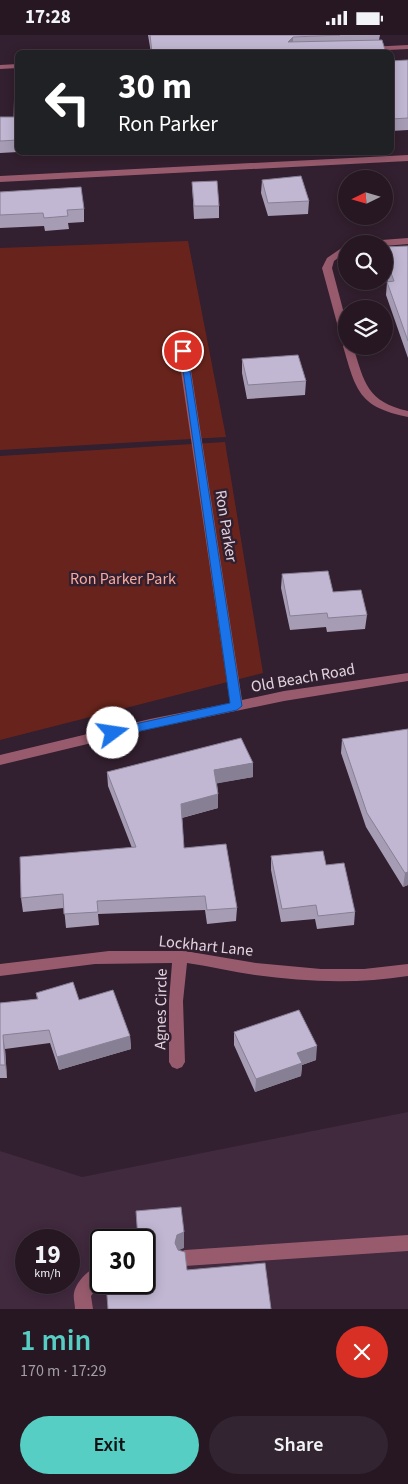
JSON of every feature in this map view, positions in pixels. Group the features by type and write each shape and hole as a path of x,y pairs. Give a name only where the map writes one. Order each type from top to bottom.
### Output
{"street":[{"path":"360,49 408,47"},
{"path":"0,67 15,66"},
{"path":"0,179 408,158"},
{"path":"393,242 408,241"},
{"path":"338,254 330,260 327,268 338,309"},
{"name":"Ron Parker","path":"183,351 237,706"},
{"path":"351,355 360,387 365,396 376,405 393,412 408,414"},
{"name":"Old Beach Road","path":"0,760 150,724 284,696 408,677"},
{"name":"Lockhart Lane","path":"0,970 28,969 69,961 125,957 180,957 234,966 328,977 376,976 408,970"},
{"name":"Agnes Circle","path":"177,1062 176,1001 180,957"},
{"path":"185,1258 408,1243"},
{"path":"84,1309 82,1294 90,1283"}],"shaded area":[{"path":"408,1112 408,1309 0,1309 0,1151 82,1177"}],"green space":[{"path":"188,241 226,437 0,450 0,248"},
{"name":"Ron Parker Park","path":"225,442 263,673 0,740 0,456"}],"building":[{"path":"150,35 340,35 293,37 288,42 382,40 385,50 152,50"},
{"path":"408,60 408,118 394,119 394,61"},
{"path":"15,82 15,140 0,141 0,117 14,117"},
{"path":"301,176 309,201 268,203 262,180"},
{"path":"217,181 219,206 194,206 192,182"},
{"path":"81,187 84,209 67,210 68,216 44,218 43,213 0,215 0,192"},
{"path":"408,246 408,341 390,290 393,290 394,281 393,247"},
{"path":"298,355 306,381 248,385 242,359"},
{"path":"328,571 333,592 361,590 367,615 328,618 327,613 290,616 282,574"},
{"path":"408,729 408,872 405,873 367,813 342,739"},
{"path":"241,738 253,763 214,770 218,794 181,804 184,848 226,844 237,908 207,910 205,896 97,901 98,912 64,914 63,894 21,898 20,857 136,847 107,772"},
{"path":"323,851 326,865 344,863 355,912 318,916 316,905 282,909 271,856"},
{"path":"73,982 79,1000 113,990 130,1036 57,1057 49,1030 3,1035 5,1065 0,1065 0,1003 38,999 36,993"},
{"path":"299,1010 317,1046 297,1053 302,1063 256,1079 234,1032"},
{"path":"181,1207 184,1232 177,1235 175,1243 178,1250 185,1252 187,1270 265,1263 271,1309 108,1309 107,1294 155,1294 155,1229 137,1229 136,1211"}],"route":[{"path":"113,733 237,706 183,351"}]}
